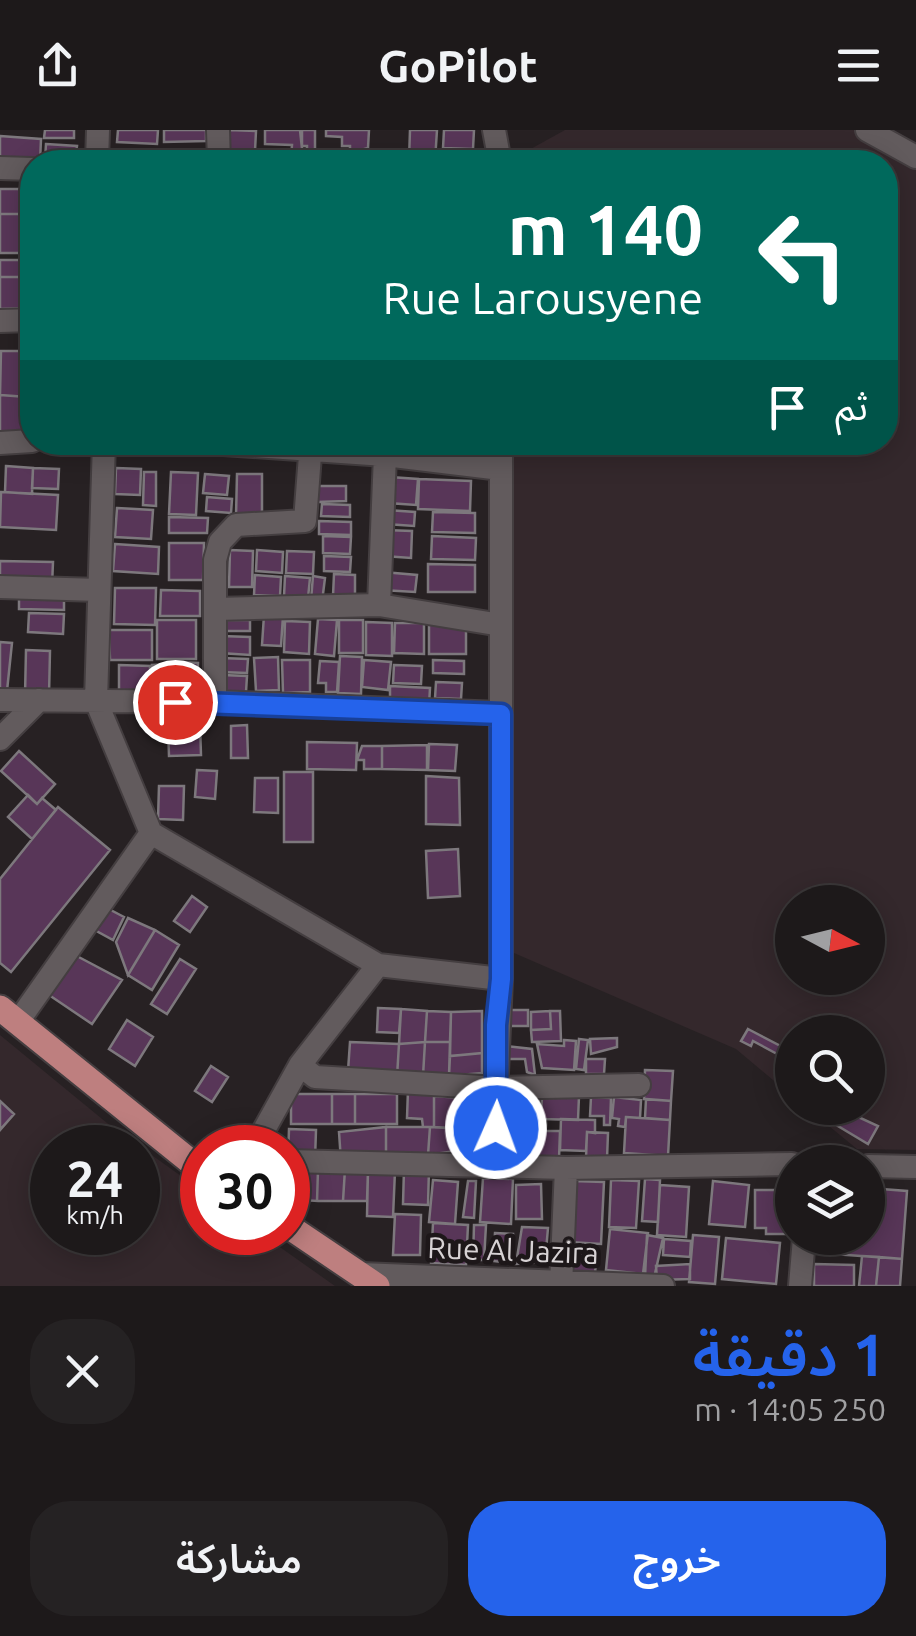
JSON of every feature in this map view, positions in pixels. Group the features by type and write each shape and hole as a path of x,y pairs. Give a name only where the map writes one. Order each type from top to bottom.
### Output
{"main road":[{"path":"5,1014 180,1150"},
{"path":"310,1241 369,1280"}],"street":[{"path":"867,130 916,157"},
{"path":"104,455 96,701 151,833 378,965 501,979"},
{"path":"215,702 216,552 231,528 305,521 310,455"},
{"path":"378,605 385,455"},
{"path":"393,455 501,469"},
{"path":"493,1167 498,1088 496,1025 501,979 501,455"},
{"path":"0,587 99,590"},
{"path":"215,608 378,605 500,625"},
{"path":"0,700 215,702 501,714"},
{"path":"0,739 38,700"},
{"path":"5,1014 151,833"},
{"path":"267,1125 300,1065 378,965"},
{"path":"300,1065 315,1077 498,1088 639,1084"},
{"path":"310,1163 566,1168 775,1164"},
{"path":"885,1166 916,1167"},
{"path":"561,1284 566,1168"},
{"path":"800,1286 803,1255"},
{"name":"Rue Al Jazira","path":"369,1280 662,1286"}],"shaded area":[{"path":"565,130 871,130 916,152 916,1150 852,1145 828,1125 885,1125 885,1015 775,1015 775,1082 736,1049 514,953 501,625 502,455 898,455 898,150 529,150"},
{"path":"0,1035 110,1125 30,1125 30,1255 160,1255 160,1161 180,1175 180,1255 291,1255 335,1286 0,1286"}],"building":[{"path":"45,130 74,130 74,138 44,138"},
{"path":"118,130 158,130 157,144 117,142"},
{"path":"164,130 206,130 206,141 164,142"},
{"path":"229,130 256,131 255,150 228,150"},
{"path":"265,130 300,130 302,150 292,150 292,145 265,144"},
{"path":"302,130 315,130 315,150 302,146"},
{"path":"326,130 369,130 368,148 350,150 350,146 342,146 342,137 326,136"},
{"path":"410,130 437,130 436,150 409,150"},
{"path":"444,130 474,130 473,149 443,148"},
{"path":"0,136 41,139 41,150 20,150 20,162 0,163"},
{"path":"46,144 77,146 76,150 46,150"},
{"path":"0,189 20,189 20,214 0,214"},
{"path":"0,214 20,214 20,253 0,253"},
{"path":"0,260 20,260 20,277 0,277"},
{"path":"0,277 20,277 20,308 0,309"},
{"path":"1,351 20,351 20,396 0,395"},
{"path":"0,395 20,396 20,436 0,437"},
{"path":"6,466 33,468 32,494 5,492"},
{"path":"33,468 59,469 58,489 32,488"},
{"path":"116,468 141,469 140,495 115,494"},
{"path":"144,472 156,472 156,506 143,505"},
{"path":"171,472 198,473 196,515 169,514"},
{"path":"205,474 229,476 227,495 203,493"},
{"path":"237,474 262,474 262,516 236,516"},
{"path":"390,477 418,479 416,505 388,503"},
{"path":"419,479 471,481 470,511 418,509"},
{"path":"317,486 346,486 346,501 317,502"},
{"path":"1,492 58,495 56,530 0,527"},
{"path":"207,497 232,499 231,513 206,511"},
{"path":"322,504 350,505 350,517 321,516"},
{"path":"117,508 153,510 151,539 115,537"},
{"path":"387,510 415,512 414,526 386,524"},
{"path":"433,512 475,513 475,533 432,532"},
{"path":"169,517 208,518 207,533 169,533"},
{"path":"319,521 351,522 351,535 319,534"},
{"path":"385,530 412,531 411,558 384,556"},
{"path":"323,536 351,537 350,554 323,553"},
{"path":"432,536 476,538 475,560 431,559"},
{"path":"169,543 204,543 203,580 169,580"},
{"path":"115,544 159,547 158,574 113,571"},
{"path":"230,550 253,551 252,587 229,587"},
{"path":"257,550 283,552 282,573 256,571"},
{"path":"287,551 314,552 313,574 286,573"},
{"path":"324,556 351,557 350,572 324,571"},
{"path":"0,561 53,562 52,586 0,584"},
{"path":"428,564 475,565 475,592 428,592"},
{"path":"383,572 417,575 415,592 382,590"},
{"path":"334,574 355,575 355,596 333,596"},
{"path":"255,575 281,577 280,596 254,595"},
{"path":"285,576 310,578 308,598 284,596"},
{"path":"313,576 325,578 322,602 311,600"},
{"path":"115,588 156,588 155,625 114,624"},
{"path":"161,590 200,591 200,616 160,616"},
{"path":"19,591 64,591 64,610 19,609"},
{"path":"29,613 64,614 63,634 28,632"},
{"path":"264,615 283,616 281,646 262,645"},
{"path":"318,619 337,620 334,656 315,654"},
{"path":"157,620 196,620 196,659 157,659"},
{"path":"223,620 250,620 250,631 223,631"},
{"path":"339,620 363,620 363,653 339,653"},
{"path":"285,621 310,622 309,654 284,652"},
{"path":"366,622 392,623 392,656 366,655"},
{"path":"395,623 424,623 424,654 394,653"},
{"path":"429,623 466,623 466,654 429,654"},
{"path":"109,630 152,630 152,660 110,660"},
{"path":"221,636 250,637 250,655 220,653"},
{"path":"0,642 12,643 7,691 0,691"},
{"path":"26,650 50,651 49,696 25,695"},
{"path":"340,656 362,657 361,694 338,693"},
{"path":"278,657 279,690 256,691 254,658"},
{"path":"221,658 248,659 247,673 220,672"},
{"path":"282,660 310,660 310,692 283,693"},
{"path":"364,660 391,662 388,690 362,687"},
{"path":"433,660 464,661 464,674 433,673"},
{"path":"320,661 339,662 337,692 326,692 326,683 318,683"},
{"path":"179,662 198,663 197,686 179,685"},
{"path":"173,664 173,691 153,692 152,665"},
{"path":"119,665 150,666 150,693 119,692"},
{"path":"394,665 422,666 421,684 393,683"},
{"path":"222,675 247,676 246,692 221,691"},
{"path":"436,682 462,683 461,699 435,698"},
{"path":"390,686 430,688 429,706 390,704"},
{"path":"200,724 201,755 169,756 168,726"},
{"path":"247,725 248,758 231,758 231,726"},
{"path":"307,742 357,743 356,770 307,769"},
{"path":"429,744 457,745 455,771 428,770"},
{"path":"427,745 427,770 382,769 382,746"},
{"path":"362,746 382,746 382,769 364,769 364,760 357,760"},
{"path":"19,751 55,784 37,804 1,771"},
{"path":"197,770 217,771 215,799 195,797"},
{"path":"284,772 313,772 313,842 284,842"},
{"path":"426,776 459,778 460,825 426,824"},
{"path":"255,778 278,778 278,813 254,812"},
{"path":"159,786 184,786 183,820 158,819"},
{"path":"28,795 37,804 42,798 56,810 32,839 8,817"},
{"path":"58,807 110,850 11,972 0,963 0,879"},
{"path":"458,849 460,896 428,898 426,851"},
{"path":"192,896 207,907 190,932 174,921"},
{"path":"103,906 124,917 113,940 91,928"},
{"path":"128,918 155,930 128,975 116,942"},
{"path":"155,930 179,945 152,990 128,975"},
{"path":"73,954 122,980 92,1024 46,993"},
{"path":"180,959 196,969 167,1014 151,1004"},
{"path":"378,1008 401,1009 399,1033 377,1032"},
{"path":"401,1009 427,1011 425,1042 399,1044"},
{"path":"506,1010 528,1010 528,1026 506,1026"},
{"path":"427,1011 451,1012 450,1042 425,1042"},
{"path":"482,1011 482,1053 450,1056 451,1012"},
{"path":"550,1011 551,1029 531,1030 531,1012"},
{"path":"550,1011 560,1011 561,1041 532,1042 531,1030 551,1029"},
{"path":"127,1020 153,1037 135,1066 109,1049"},
{"path":"748,1029 775,1043 775,1053 753,1041 751,1046 741,1041"},
{"path":"617,1038 617,1047 591,1054 590,1039"},
{"path":"579,1039 588,1040 584,1070 576,1069"},
{"path":"564,1040 576,1041 574,1070 542,1068 537,1044 564,1046"},
{"path":"350,1042 399,1044 397,1077 348,1071"},
{"path":"425,1042 450,1042 449,1076 423,1076"},
{"path":"425,1042 423,1076 397,1077 399,1044"},
{"path":"506,1046 532,1049 535,1075 527,1072 525,1059 506,1059"},
{"path":"482,1053 482,1073 449,1076 450,1056"},
{"path":"586,1059 605,1059 604,1074 586,1074"},
{"path":"211,1066 228,1077 212,1102 195,1091"},
{"path":"645,1070 673,1071 671,1101 644,1099"},
{"path":"408,1090 434,1091 434,1127 423,1127 422,1119 407,1118"},
{"path":"291,1094 332,1094 332,1124 291,1124"},
{"path":"332,1094 355,1094 355,1124 332,1124"},
{"path":"355,1094 397,1094 397,1124 355,1124"},
{"path":"513,1094 539,1095 538,1108 513,1107"},
{"path":"542,1095 579,1096 578,1120 541,1119"},
{"path":"434,1096 475,1099 474,1129 434,1127"},
{"path":"591,1097 611,1098 610,1125 604,1125 604,1116 590,1116"},
{"path":"614,1097 641,1100 640,1118 626,1117 625,1127 618,1126 619,1119 612,1118"},
{"path":"646,1099 671,1101 670,1120 645,1118"},
{"path":"0,1101 14,1114 0,1130"},
{"path":"508,1113 533,1114 533,1126 508,1126"},
{"path":"626,1117 670,1120 668,1156 624,1153"},
{"path":"561,1119 595,1120 595,1133 587,1132 586,1151 560,1150"},
{"path":"836,1125 878,1126 868,1144"},
{"path":"386,1127 430,1127 428,1155 386,1156"},
{"path":"386,1127 386,1156 341,1161 339,1132"},
{"path":"430,1127 463,1129 462,1150 428,1155"},
{"path":"487,1128 485,1150 462,1150 463,1129"},
{"path":"513,1129 536,1131 534,1158 511,1157"},
{"path":"310,1130 316,1130 315,1160 310,1160"},
{"path":"536,1131 560,1131 559,1159 534,1158"},
{"path":"587,1132 608,1133 607,1159 586,1158"},
{"path":"345,1169 368,1170 367,1201 343,1201"},
{"path":"345,1169 343,1201 317,1201 318,1170"},
{"path":"404,1169 429,1169 428,1205 403,1204"},
{"path":"310,1170 318,1170 317,1201 310,1201"},
{"path":"368,1170 395,1171 393,1217 367,1216"},
{"path":"483,1178 513,1179 511,1224 480,1222"},
{"path":"645,1179 660,1180 658,1222 642,1221"},
{"path":"433,1180 458,1182 455,1224 429,1222"},
{"path":"611,1180 639,1181 636,1228 609,1227"},
{"path":"468,1181 476,1181 474,1218 463,1217"},
{"path":"573,1181 604,1182 601,1244 569,1242"},
{"path":"713,1181 749,1185 745,1227 709,1224"},
{"path":"541,1184 542,1219 516,1219 516,1185"},
{"path":"660,1185 689,1187 686,1237 657,1235"},
{"path":"885,1189 907,1191 902,1259 847,1255 885,1255"},
{"path":"755,1190 775,1190 775,1234 766,1234 766,1228 755,1228"},
{"path":"395,1214 421,1215 420,1255 393,1255"},
{"path":"433,1223 468,1225 466,1265 431,1263"},
{"path":"474,1225 486,1225 484,1260 473,1260"},
{"path":"522,1227 548,1228 545,1262 516,1264"},
{"path":"610,1229 648,1233 643,1274 606,1270"},
{"path":"495,1233 513,1234 511,1263 493,1261"},
{"path":"647,1235 663,1238 654,1278 645,1277"},
{"path":"693,1235 719,1237 715,1284 689,1282"},
{"path":"726,1238 775,1243 775,1255 779,1255 776,1284 722,1279"},
{"path":"664,1239 691,1241 690,1257 663,1255"},
{"path":"566,1252 596,1254 595,1277 565,1275"},
{"path":"862,1256 879,1257 876,1286 859,1286"},
{"path":"879,1257 902,1259 900,1286 876,1286"},
{"path":"690,1264 690,1279 657,1280 656,1266"},
{"path":"814,1264 854,1265 854,1286 814,1286"}],"route":[{"path":"175,702 501,714 501,979 496,1025 496,1128"}]}
